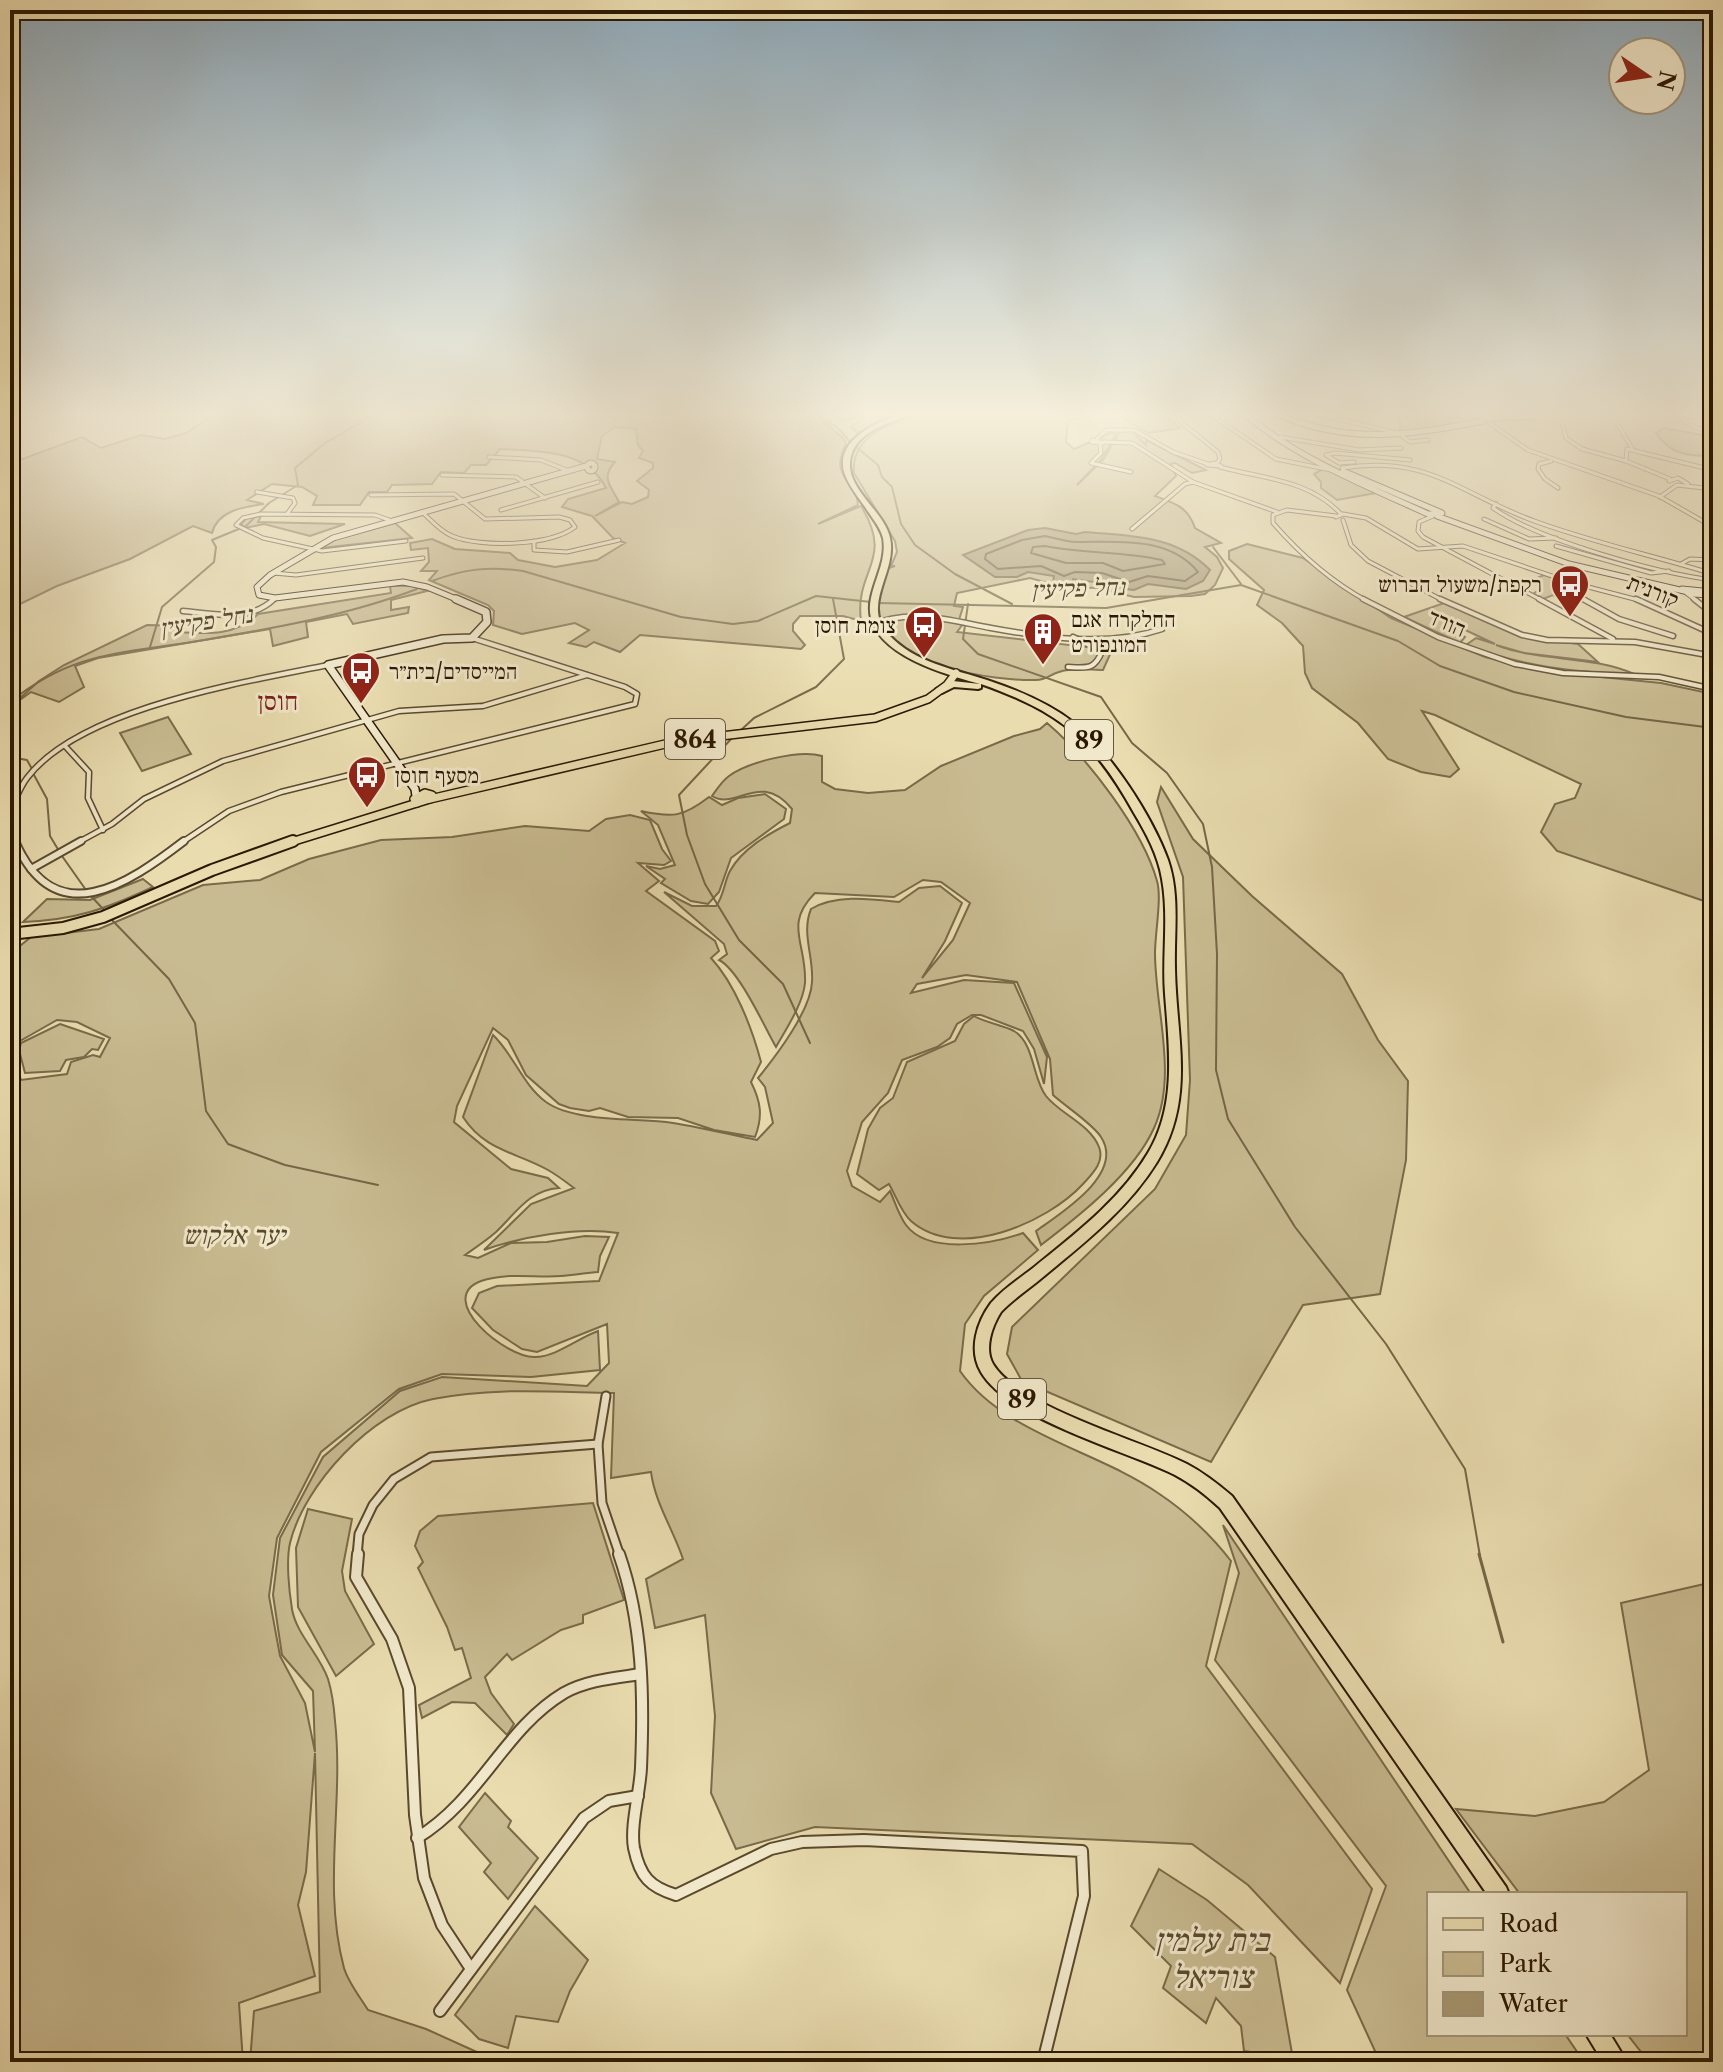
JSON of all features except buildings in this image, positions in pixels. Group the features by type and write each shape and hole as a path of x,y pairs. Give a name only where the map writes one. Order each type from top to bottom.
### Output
{"highway":[{"path":"870,509 883,530 887,551 872,600 879,623"},
{"name":"89","path":"879,623 891,647 921,664 1031,704 1068,727 1096,754 1129,795"},
{"name":"89","path":"879,623 911,655 953,675 1017,693 1066,719 1105,758 1129,795 1165,863 1170,879 1169,973 1177,1053 1171,1116 1155,1154 1125,1194 1086,1233 994,1309 981,1348 985,1365 997,1383 1024,1400 1180,1469 1203,1482 1226,1502 1498,1892"},
{"path":"921,664 935,675 937,690 959,684 985,687"},
{"path":"1598,2036 1616,2062"}],"main road":[{"name":"864","path":"10,932 63,928 103,917 193,877 421,796 678,741 875,718 908,708 937,690 953,675"}],"street":[{"path":"287,514 291,509"},
{"path":"434,509 333,538 274,573 256,590 259,595 275,598 388,583 415,583 484,610 487,622 472,638"},
{"path":"422,512 449,535 460,539 534,541 568,535 575,524 559,517 485,519 474,509"},
{"path":"501,510 506,509"},
{"path":"1132,529 1156,509"},
{"path":"1268,509 1349,519 1349,516 1366,518 1418,549 1441,548"},
{"path":"1335,509 1351,545 1368,561 1495,626 1547,640 1616,641 1713,656"},
{"path":"1423,509 1569,564 1691,593 1713,593"},
{"path":"1494,509 1499,516 1556,538 1669,571 1713,577"},
{"path":"1507,509 1541,523 1681,564 1713,577"},
{"path":"1681,509 1713,527"},
{"name":"הורד","path":"1277,512 1273,515 1273,523 1307,559 1349,589 1438,638 1550,671 1659,677 1713,689"},
{"path":"1432,513 1419,522 1418,531 1441,548 1616,641"},
{"path":"392,521 375,515 287,514 248,516 236,525 263,538 312,550 335,551 406,541"},
{"path":"1484,519 1533,539 1548,541 1556,538"},
{"path":"1449,538 1455,545"},
{"path":"1705,542 1713,539"},
{"path":"534,541 532,548 536,551 567,554 619,540"},
{"name":"קורנית","path":"1441,548 1455,545 1654,605 1713,634"},
{"path":"1556,546 1651,573 1665,574 1669,571"},
{"path":"274,573 296,575 423,558"},
{"path":"1681,564 1690,559 1713,560"},
{"path":"1573,583 1572,589 1582,598 1634,624 1673,636"},
{"path":"1691,593 1713,614"},
{"path":"183,611 248,613 265,608 275,598"},
{"path":"879,623 901,616 931,616 1073,637 1126,639 1162,629"},
{"path":"1068,667 1092,668 1097,665 1102,651 1098,647 1083,646 1073,637"},
{"path":"10,811 14,796 37,767 65,746 129,715 186,696 443,639 472,638 637,694 635,704 396,762 290,791 228,812 140,872 107,889 79,895 55,890 31,869 17,844 10,819"},
{"path":"328,665 421,796"},
{"path":"31,869 103,830 144,799 223,761 399,711 483,706 587,675"},
{"path":"65,746 89,772 88,798 103,830"},
{"path":"606,1396 598,1444 602,1503 631,1587 640,1638 638,1796 634,1829 638,1864 654,1888 676,1895 759,1854 802,1842 864,1840 1082,1851 1084,1896 1043,2062"},
{"path":"471,1969 432,1903 424,1878 417,1838 409,1688 392,1639 356,1577 356,1549 365,1519 394,1479 431,1457 598,1444"},
{"path":"417,1838 452,1816 519,1733 555,1699 579,1686 641,1674"},
{"path":"440,2011 584,1818 604,1802 623,1795 638,1796"}],"green space":[{"path":"10,509 239,509 220,519 212,533 193,526 130,559 57,586 10,609"},
{"path":"568,509 608,509 595,516 609,509 850,509 818,524 855,509 862,509 874,540 874,553 860,603 861,621 843,616 800,616 793,624 793,631 805,645 801,649 640,635 620,652 594,642 586,647 569,643 589,630 575,623 522,634 493,625 494,611 488,605 429,580 437,571 421,571 429,562 428,548 411,550 410,543 432,539 455,549 510,553 518,560 555,567 597,560 625,543 613,538 592,516"},
{"path":"876,509 1182,509 1195,528 1221,543 1205,547 1217,557 1223,568 1215,585 1205,594 1191,596 1134,597 1098,588 1062,587 1030,578 957,593 954,606 963,607 958,623 963,624 957,632 1112,650 1103,670 1070,670 1043,679 1018,680 945,667 901,647 886,633 878,616 878,597 889,568 895,566 891,566 897,552 895,541"},
{"path":"261,516 258,522 345,524 310,536 264,524 245,528 241,524 247,518"},
{"path":"395,523 412,538 321,548 337,539"},
{"path":"1247,544 1303,558 1391,618 1485,657 1541,671 1661,683 1713,694 1713,904 1557,851 1541,832 1555,804 1575,798 1581,784 1435,715 1422,711 1459,769 1450,777 1421,772 1388,759 1358,723 1312,688 1305,673 1303,646 1282,623 1257,605 1264,590 1229,559 1229,551"},
{"path":"1544,575 1566,582 1569,591 1577,598 1568,602 1553,595 1543,599 1533,594 1542,588 1530,581"},
{"path":"390,586 414,586 427,591 391,600 391,610 409,607 408,613 353,624 347,614 306,622 308,637 273,646 270,629 98,658 75,666 84,687 59,702 31,692 10,707 39,681 64,665 147,625 183,626 178,632 221,632 240,626 258,614 391,593"},
{"path":"1444,603 1522,636 1578,644 1598,662 1527,653 1600,664 1634,674 1569,670 1507,658 1466,645 1476,638 1495,644 1459,627 1451,629 1465,637 1460,643 1404,617"},
{"path":"168,717 191,754 142,771 120,733"},
{"name":"יער אלקוש","path":"1047,723 1096,774 1140,840 1157,881 1159,906 1155,953 1165,1064 1161,1108 1154,1128 1145,1145 1119,1177 1041,1245 1036,1231 1087,1191 1098,1178 1106,1151 1097,1132 1053,1095 1050,1059 1017,982 966,975 917,984 911,993 964,980 1014,983 1047,1057 1044,1084 1034,1049 1023,1031 981,1015 972,1015 957,1024 950,1038 937,1047 902,1060 888,1093 862,1122 847,1171 852,1186 880,1202 890,1191 906,1225 929,1240 945,1244 978,1243 1023,1233 1038,1250 984,1296 965,1324 960,1371 979,1393 1001,1411 1053,1440 1134,1478 1168,1500 1206,1533 1231,1561 1206,1666 1372,1889 1340,1983 1248,1885 1192,1844 815,1827 736,1849 711,1793 715,1716 705,1615 655,1628 646,1579 683,1559 660,1505 651,1472 611,1478 614,1393 478,1393 433,1399 410,1406 387,1418 344,1454 325,1475 298,1521 290,1543 288,1567 294,1618 324,1670 333,1705 337,1752 335,1907 346,1973 368,2010 426,2029 499,2062 250,2062 254,2011 320,1992 315,1753 306,1872 298,1905 315,1976 239,2003 243,2062 10,2062 10,954 31,937 99,929 203,885 260,880 309,859 381,840 452,837 525,826 589,831 606,819 630,815 650,820 662,849 671,861 664,865 638,863 659,881 646,891 715,941 719,951 711,958 728,980 748,1021 761,1062 751,1082 760,1109 755,1137 714,1130 678,1118 628,1117 600,1108 589,1111 559,1104 526,1075 508,1040 493,1028 457,1106 454,1122 511,1169 548,1178 559,1188 531,1198 496,1232 465,1255 478,1258 511,1243 585,1236 609,1237 600,1256 598,1272 491,1278 469,1289 466,1301 480,1326 493,1338 522,1355 535,1357 551,1354 598,1331 600,1370 531,1377 442,1374 399,1389 321,1452 277,1538 269,1596 280,1656 305,1703 315,1752 313,1691 282,1655 273,1595 280,1538 323,1457 400,1391 442,1377 587,1386 609,1363 607,1324 537,1352 522,1349 493,1330 472,1308 479,1293 497,1286 599,1281 618,1233 585,1231 551,1234 516,1241 484,1250 531,1204 574,1188 548,1170 491,1144 463,1117 493,1035 538,1095 558,1108 588,1116 677,1124 757,1140 773,1123 765,1087 758,1078 791,1032 810,993 812,973 807,927 811,909 842,899 899,902 919,888 940,886 962,903 945,941 922,978 953,940 970,903 941,882 923,880 894,897 815,893 805,904 798,925 805,969 804,991 776,1047 743,986 719,960 727,954 724,944 664,892 692,906 716,906 735,863 756,843 790,823 792,809 769,793 759,792 730,799 712,796 724,780 748,766 801,754 822,756 822,782 835,789 868,793 905,790 941,766 1014,736 1040,729","holes":["57,1020 77,1022 110,1038 100,1057 93,1055 71,1062 67,1074 21,1080 12,1053 13,1045"]},
{"path":"1161,787 1193,839 1252,896 1342,974 1378,1040 1408,1081 1406,1160 1380,1294 1303,1305 1211,1462 1022,1381 1007,1354 1012,1327 1155,1189 1186,1135 1190,1080 1183,877 1157,802"},
{"path":"765,794 786,809 784,819 731,858 719,892 708,904 691,901 661,883 665,879 646,866 660,869 675,865 658,825 641,811 677,814 692,809 709,797 722,805 738,798"},
{"path":"143,879 153,887 105,907 59,919 23,922 47,899 90,900"},
{"path":"974,1016 1010,1029 1021,1037 1030,1053 1041,1089 1095,1139 1100,1158 1097,1167 1083,1184 1048,1212 1001,1232 977,1238 953,1238 930,1233 911,1221 901,1209 889,1184 879,1190 857,1174 868,1129 880,1108 893,1098 907,1062 955,1041 964,1024"},
{"path":"60,1024 104,1039 98,1050 92,1049 84,1057 66,1060 60,1071 25,1073 19,1050 21,1043"},
{"path":"593,1503 624,1600 583,1615 583,1623 561,1630 512,1660 507,1654 485,1677 491,1693 514,1724 507,1735 475,1703 452,1702 422,1718 419,1705 471,1678 462,1648 455,1650 418,1568 423,1562 415,1546 420,1531 438,1516"},
{"path":"308,1509 352,1519 342,1571 345,1591 374,1644 336,1676 298,1607 296,1548"},
{"path":"1223,1525 1470,1892 1427,1892 1427,2036 1566,2036 1584,2062 1380,2062 1347,1990 1386,1886 1215,1660 1239,1573"},
{"path":"1713,1582 1713,2062 1649,2062 1629,2036 1687,2036 1687,1892 1518,1892 1456,1809 1535,1816 1604,1802 1649,1770 1621,1603"},
{"path":"485,1793 511,1821 508,1827 538,1858 508,1899 484,1872 491,1863 459,1827"},
{"name":"בית עלמין צוריאל","path":"1159,1869 1207,1900 1275,1957 1293,2059 1244,2051 1241,2026 1216,1998 1206,2023 1163,1988 1171,1966 1131,1926"},
{"path":"535,1906 588,1960 570,1991 558,2022 516,2016 508,2048 479,2039 455,2015"}],"water":[{"path":"1045,528 1076,534 1085,532 1152,539 1183,550 1210,570 1203,581 1186,589 1148,584 1134,590 1073,579 1072,584 1062,586 1053,583 1054,576 1028,572 1017,577 995,577 963,555 1028,530"}],"waterway":[{"path":"150,647 162,607 214,562 216,547 212,540 246,526 263,509"},
{"path":"897,509 901,524 915,545 955,574 1012,604"},
{"path":"1213,547 1241,584"},
{"name":"נחל פקיעין","path":"432,581 477,570 523,571 681,617 733,624 758,621 816,596 871,602"},
{"name":"נחל פקיעין","path":"968,605 1106,608 1241,585 1398,641 1440,666 1514,692 1626,717 1713,728"},
{"name":"נחל פקיעין","path":"10,702 57,672 102,656 312,620 417,589"},
{"path":"740,731 754,718 816,687 844,659 833,599"},
{"name":"נחל פקיעין","path":"878,603 968,605"},
{"path":"968,605 963,639 978,654 1101,697 1132,743 1167,773 1203,824 1212,867 1217,954 1216,1070 1228,1119 1295,1227 1386,1344 1465,1469 1480,1556"},
{"path":"732,738 679,795 687,835 705,884 739,940 783,984 810,1043"},
{"path":"10,757 27,760 32,769"},
{"path":"34,775 47,799 50,836 59,851"},
{"path":"62,856 86,890"},
{"path":"90,895 105,911"},
{"path":"111,919 169,979 195,1023 206,1111 228,1144 285,1165 378,1185"},
{"path":"1479,1554 1503,1642"}],"place":[{"name":"רקפת/משעול הברוש","path":"1570,618"},
{"name":"צומת חוסן","path":"924,659"},
{"name":"החלקרח אגם המונפורט","path":"1043,666"},
{"name":"המייסדים/בית״ר","path":"361,705"},
{"name":"מסעף חוסן","path":"367,809"}],"district":[{"name":"חוסן","path":"278,701"}]}
